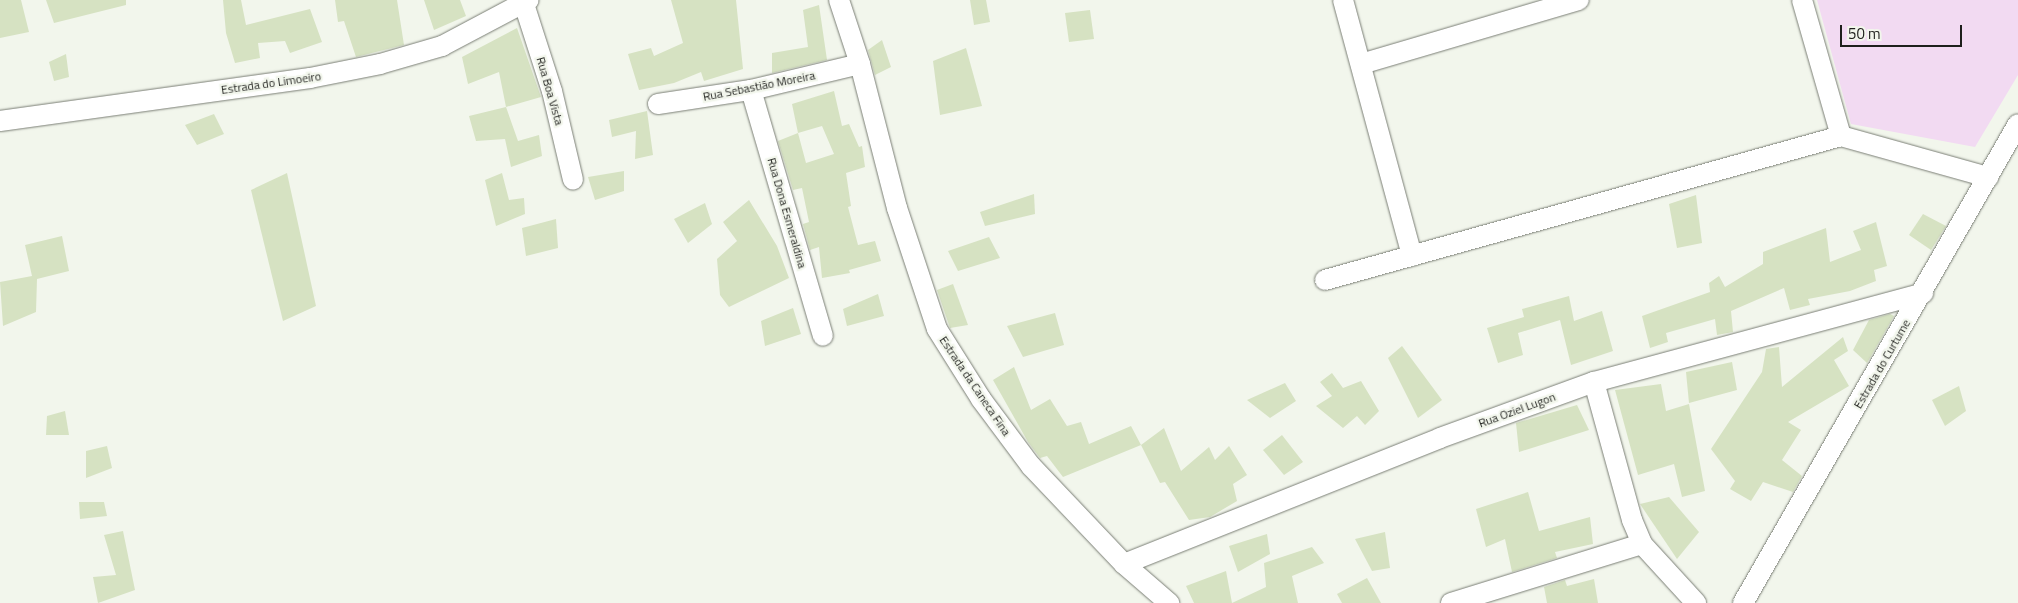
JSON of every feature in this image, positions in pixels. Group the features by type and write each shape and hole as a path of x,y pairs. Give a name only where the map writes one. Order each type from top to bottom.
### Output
{"street":[{"name":"Estrada da Caneca Fina","path":"839,0 860,64 897,208 937,330 981,399 1031,466 1124,564 1169,603"},
{"path":"1343,0 1412,256"},
{"path":"1361,64 1552,4 1579,0"},
{"path":"1802,0 1841,136"},
{"name":"Estrada do Limoeiro","path":"0,121 310,78 380,64 442,46 526,2"},
{"name":"Rua Boa Vista","path":"526,2 552,91 573,180"},
{"name":"Rua Sebastião Moreira","path":"658,104 750,90 860,64"},
{"name":"Rua Dona Esmeraldina","path":"750,90 823,336"},
{"name":"Estrada do Curtume","path":"1743,603 1923,293 2018,124"},
{"path":"1325,280 1841,136 1988,178"},
{"name":"Rua Oziel Lugon","path":"1124,564 1448,435 1594,382 1923,293"},
{"path":"1594,382 1642,544 1696,603"},
{"path":"1451,603 1642,544"}],"shaded area":[{"path":"1817,0 2018,0 2018,75 1975,147 1851,124"}],"building":[{"path":"0,0 21,0 29,32 0,38"},
{"path":"46,0 126,0 126,5 54,23"},
{"path":"223,0 241,0 246,25 310,9 322,42 290,53 285,41 258,43 260,58 235,63 226,33"},
{"path":"335,0 397,0 404,45 356,57 344,21 338,22"},
{"path":"424,0 460,0 466,16 434,30"},
{"path":"671,0 736,0 743,69 704,81 701,72 674,83 639,90 628,54 651,48 654,56 683,43"},
{"path":"970,0 986,0 990,22 974,25"},
{"path":"819,5 827,60 772,73 772,53 808,47 803,10"},
{"path":"1090,10 1094,39 1069,42 1065,13"},
{"path":"517,28 541,97 506,107 499,72 468,84 462,57"},
{"path":"882,40 891,67 875,75 868,50"},
{"path":"966,48 982,106 940,115 933,61"},
{"path":"66,54 69,77 54,81 49,62"},
{"path":"834,91 842,126 849,124 859,147 862,146 865,167 846,173 851,206 848,207 858,245 875,241 881,261 849,270 850,273 822,278 819,247 810,250 803,224 809,222 802,188 793,190 778,141 798,133 792,104","holes":["822,126 834,154 806,163 798,133"]},
{"path":"506,107 518,141 539,135 542,156 511,167 505,139 476,141 469,116"},
{"path":"647,111 653,155 635,159 636,131 612,137 609,120"},
{"path":"214,114 224,134 197,145 185,125"},
{"path":"624,171 624,191 595,200 588,177"},
{"path":"287,173 316,306 283,321 251,190"},
{"path":"502,173 509,200 524,198 525,214 496,226 485,180"},
{"path":"1034,194 1035,214 985,226 980,212"},
{"path":"1696,195 1702,243 1677,248 1669,204"},
{"path":"749,200 777,246 789,278 729,307 720,295 717,259 737,241 723,222"},
{"path":"705,203 712,224 688,243 674,219"},
{"path":"1923,214 1946,226 1931,250 1909,235"},
{"path":"556,219 558,248 526,256 522,228"},
{"path":"1876,222 1887,266 1874,270 1876,281 1850,291 1808,299 1810,305 1790,310 1784,288 1731,311 1733,332 1717,335 1715,319 1666,333 1668,342 1650,348 1642,316 1710,292 1709,283 1719,276 1725,287 1763,264 1763,252 1826,228 1830,262 1861,250 1853,231"},
{"path":"62,236 69,271 37,279 36,312 3,326 0,282 32,276 25,245"},
{"path":"989,237 1000,258 958,271 948,251"},
{"path":"953,284 968,325 950,328 937,290"},
{"path":"878,294 884,316 847,326 843,309"},
{"path":"1569,296 1574,321 1602,311 1613,351 1571,365 1560,320 1518,333 1523,355 1498,363 1487,328 1524,317 1522,309"},
{"path":"793,308 801,334 765,346 761,321"},
{"path":"1055,313 1064,345 1023,357 1007,326"},
{"path":"1890,314 1894,316 1867,363 1853,350 1869,320"},
{"path":"1843,337 1848,351 1834,360 1849,386 1788,422 1801,430 1782,460 1802,476 1793,492 1763,482 1751,501 1730,489 1735,481 1711,449 1762,372 1766,349 1779,347 1782,387"},
{"path":"1402,346 1442,400 1418,418 1388,358"},
{"path":"1732,362 1737,390 1689,403 1686,372"},
{"path":"1014,367 1031,410 1050,399 1067,426 1081,422 1089,444 1131,426 1141,445 1063,477 1047,456 1040,458 1028,442 993,380"},
{"path":"1332,373 1343,388 1361,381 1379,411 1365,425 1357,416 1343,428 1316,406 1332,396 1320,382"},
{"path":"1285,383 1296,401 1270,418 1247,400"},
{"path":"1661,384 1666,411 1689,404 1705,491 1682,497 1674,464 1638,475 1615,390"},
{"path":"1959,386 1966,411 1945,426 1932,400"},
{"path":"1577,405 1589,430 1519,452 1516,423"},
{"path":"65,411 69,435 46,435 47,416"},
{"path":"1164,428 1181,471 1209,447 1215,460 1229,446 1247,475 1233,484 1237,501 1210,517 1189,520 1165,482 1160,483 1141,445"},
{"path":"1282,435 1303,462 1284,475 1263,450"},
{"path":"107,446 112,468 86,478 86,451"},
{"path":"1528,492 1539,531 1590,517 1593,544 1555,552 1557,558 1512,572 1505,539 1486,547 1476,509"},
{"path":"1669,497 1699,532 1677,559 1640,504"},
{"path":"79,502 104,502 107,516 80,519"},
{"path":"123,531 135,590 98,603 93,577 116,575 104,535"},
{"path":"1385,532 1390,568 1372,571 1355,539"},
{"path":"1267,534 1270,554 1238,572 1229,546"},
{"path":"1312,547 1324,563 1292,576 1298,603 1232,603 1266,587 1264,563"},
{"path":"1226,571 1232,603 1194,603 1186,586"},
{"path":"1367,578 1381,603 1342,603 1337,594"},
{"path":"1594,579 1598,603 1547,603 1544,587 1565,580 1567,586"}]}
